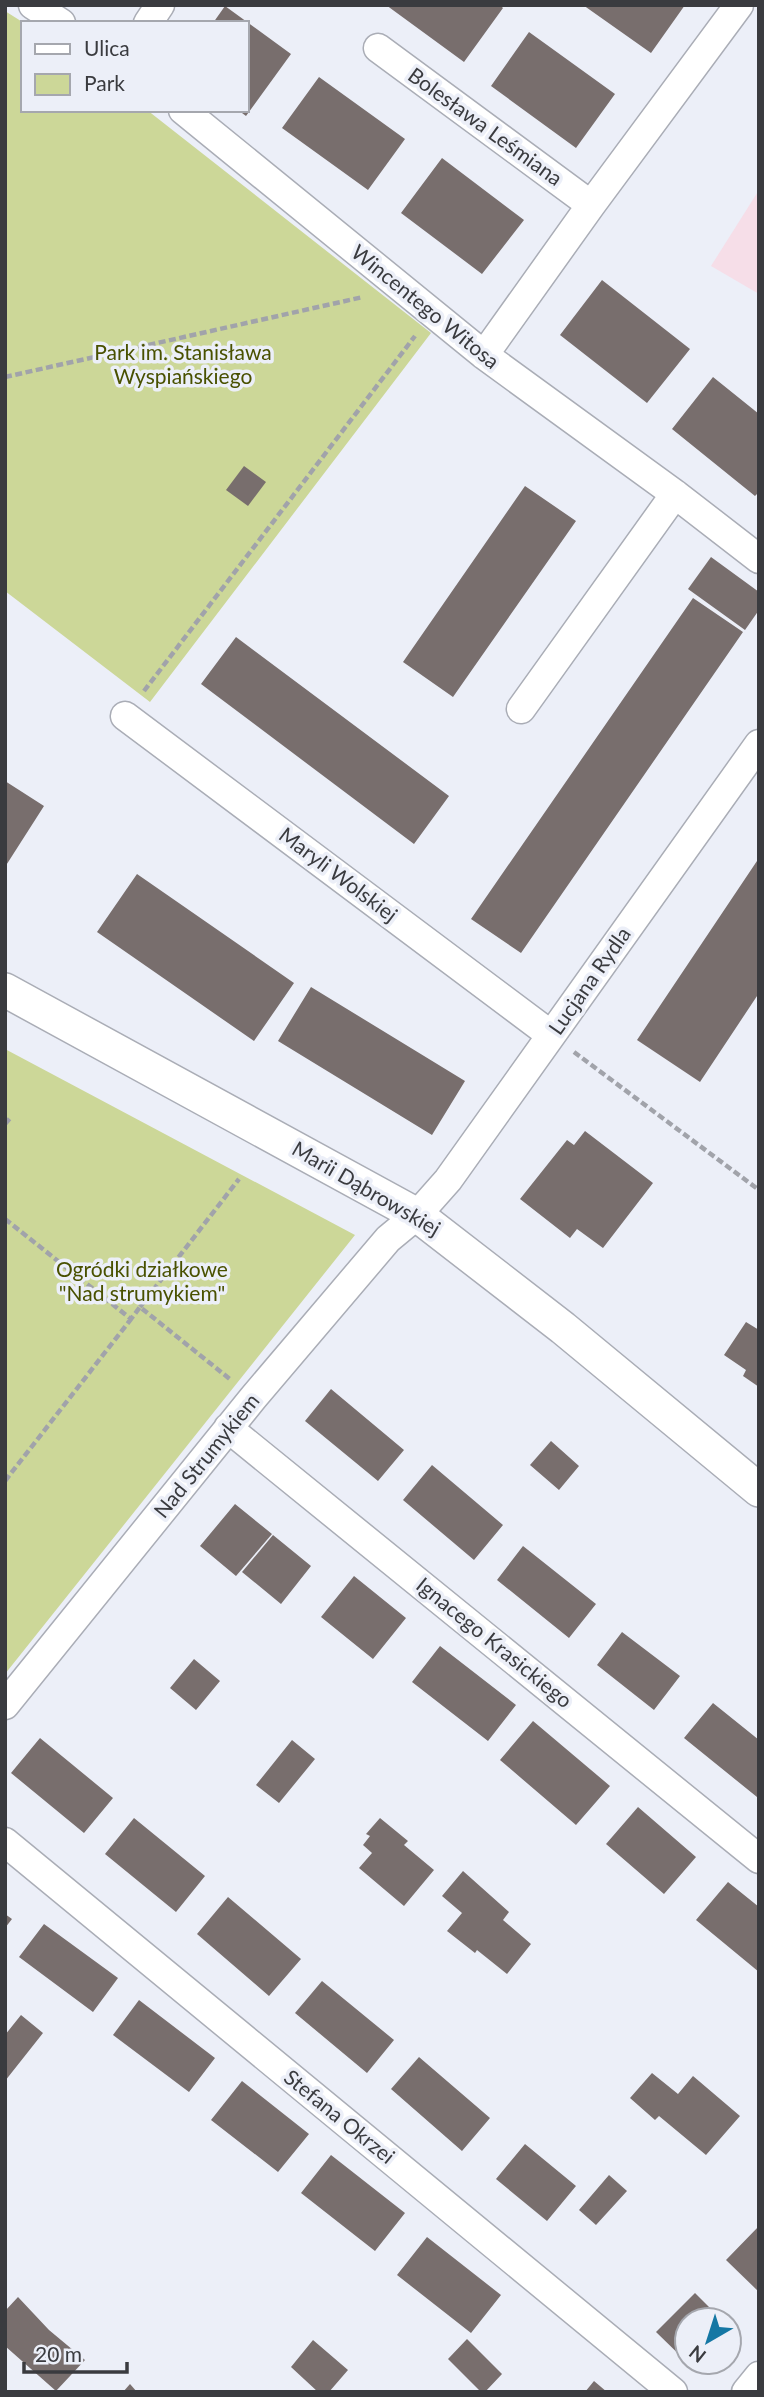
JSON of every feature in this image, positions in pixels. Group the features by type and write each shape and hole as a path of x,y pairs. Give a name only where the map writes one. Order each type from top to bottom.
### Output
{"street":[{"path":"33,5 58,21"},
{"path":"149,21 160,5"},
{"path":"484,355 739,5"},
{"name":"Bolesława Leśmiana","path":"378,48 591,205"},
{"name":"Wincentego Witosa","path":"185,112 484,355 675,494 759,559"},
{"path":"522,709 675,494"},
{"name":"Maryli Wolskiej","path":"125,716 551,1034"},
{"name":"Lucjana Rydla","path":"417,1215 448,1180 759,744"},
{"name":"Marii Dąbrowskiej","path":"5,990 417,1215 563,1328 759,1490"},
{"name":"Nad Strumykiem","path":"5,1705 253,1398 388,1239 417,1215"},
{"name":"Ignacego Krasickiego","path":"228,1428 759,1859"},
{"name":"Stefana Okrzei","path":"5,1842 673,2392"},
{"path":"746,2392 759,2376"}],"path":[{"path":"5,376 401,289"},
{"path":"125,716 432,313"},
{"path":"551,1034 759,1190"},
{"path":"5,1124 10,1117"},
{"path":"5,1481 239,1179"},
{"path":"5,1219 131,1319"},
{"path":"140,1307 253,1398"}],"shaded area":[{"path":"759,190 759,294 711,266"}],"green space":[{"name":"Park im. Stanisława Wyspiańskiego","path":"5,11 21,21 21,112 150,112 431,333 150,702 5,591"},
{"name":"Ogródki działkowe \"Nad strumykiem\"","path":"5,1049 355,1235 5,1674"}],"building":[{"path":"386,5 500,5 503,8 464,62"},
{"path":"583,5 685,5 651,53"},
{"path":"225,6 246,21 214,21"},
{"path":"248,23 291,54 246,116 241,112 248,112"},
{"path":"529,32 615,94 576,148 491,86"},
{"path":"319,77 405,139 368,190 282,128"},
{"path":"442,158 524,220 482,274 401,213"},
{"path":"602,280 690,349 647,403 560,335"},
{"path":"713,377 759,414 759,492 755,496 672,429"},
{"path":"244,466 266,482 248,506 226,490"},
{"path":"525,486 576,521 453,697 403,662"},
{"path":"711,557 759,592 759,610 745,630 688,589"},
{"path":"693,598 743,632 521,953 471,919"},
{"path":"236,637 449,796 414,844 201,684"},
{"path":"5,781 44,806 5,867"},
{"path":"759,858 759,993 700,1082 637,1040"},
{"path":"137,874 294,983 254,1041 97,932"},
{"path":"311,987 465,1081 432,1135 278,1041"},
{"path":"585,1131 653,1183 603,1248 577,1229 570,1238 520,1199 567,1140 574,1145"},
{"path":"746,1322 759,1330 759,1387 743,1376 746,1370 724,1355"},
{"path":"331,1389 404,1450 378,1481 305,1421"},
{"path":"551,1441 579,1466 559,1490 530,1465"},
{"path":"432,1465 503,1525 474,1560 403,1500"},
{"path":"235,1504 272,1534 236,1576 200,1546"},
{"path":"273,1535 311,1566 281,1604 242,1572"},
{"path":"523,1546 596,1604 569,1638 497,1580"},
{"path":"354,1576 406,1618 373,1659 321,1617"},
{"path":"622,1632 680,1676 654,1710 597,1665"},
{"path":"440,1646 516,1705 488,1741 412,1682"},
{"path":"194,1659 220,1681 196,1710 170,1688"},
{"path":"713,1703 759,1740 757,1797 684,1738"},
{"path":"533,1721 610,1786 576,1825 500,1760"},
{"path":"40,1738 113,1798 84,1833 11,1773"},
{"path":"292,1740 315,1759 279,1803 256,1785"},
{"path":"638,1807 696,1857 664,1894 606,1844"},
{"path":"134,1818 205,1876 176,1912 105,1854"},
{"path":"380,1818 408,1841 404,1845 434,1870 404,1906 359,1868 372,1853 363,1845 370,1836 366,1834"},
{"path":"463,1871 509,1912 503,1920 531,1944 507,1974 447,1931 462,1913 442,1896"},
{"path":"728,1882 759,1907 759,1972 696,1920"},
{"path":"228,1897 301,1959 269,1996 197,1934"},
{"path":"5,1914 12,1919 5,1928"},
{"path":"44,1924 118,1978 93,2012 19,1957"},
{"path":"322,1981 394,2040 367,2073 295,2013"},
{"path":"139,2000 215,2058 189,2092 113,2035"},
{"path":"21,2015 43,2033 5,2081 5,2035"},
{"path":"419,2057 490,2118 462,2151 391,2089"},
{"path":"652,2073 678,2094 693,2076 740,2116 706,2155 659,2116 655,2120 630,2098"},
{"path":"242,2081 309,2134 278,2172 211,2120"},
{"path":"525,2144 576,2186 547,2221 496,2179"},
{"path":"331,2155 405,2213 375,2251 301,2193"},
{"path":"609,2175 627,2191 596,2225 579,2210"},
{"path":"759,2226 759,2292 726,2260"},
{"path":"427,2237 501,2295 471,2333 397,2275"},
{"path":"695,2293 708,2306 682,2306"},
{"path":"18,2297 49,2330 85,2360 56,2391 5,2346 5,2311"},
{"path":"673,2315 673,2349 656,2332"},
{"path":"467,2339 502,2374 485,2392 481,2392 448,2359"},
{"path":"313,2340 348,2370 329,2392 318,2392 291,2367"},
{"path":"594,2381 607,2392 585,2392"},
{"path":"130,2384 137,2392 123,2392"}]}
